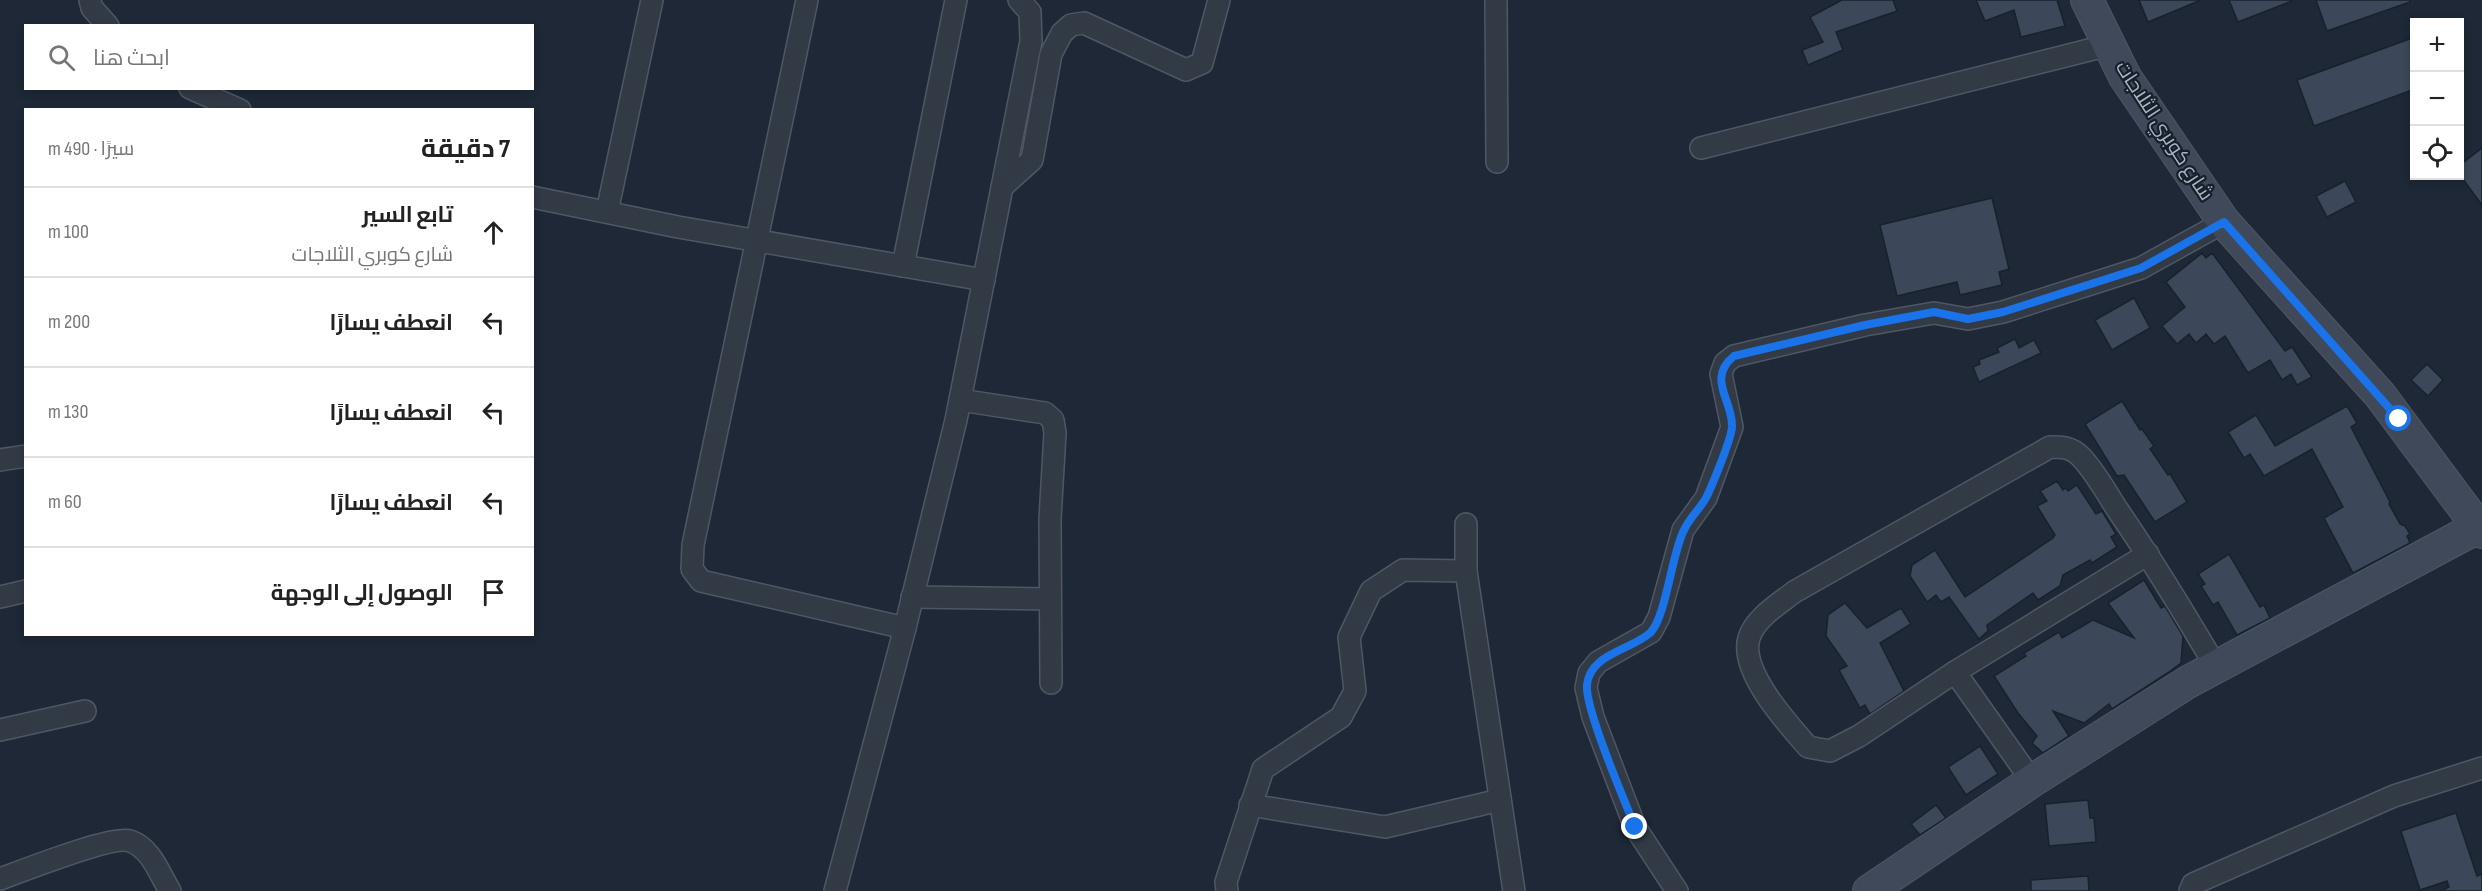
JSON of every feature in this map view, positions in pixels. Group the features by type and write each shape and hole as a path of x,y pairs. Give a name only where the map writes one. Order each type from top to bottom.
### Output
{"street":[{"path":"90,0 96,13 106,24"},
{"path":"607,212 652,0"},
{"path":"807,0 693,546 692,569 701,581 905,628"},
{"path":"903,266 956,0"},
{"path":"835,891 905,628 960,400 1030,41 1030,12 1019,0"},
{"path":"1002,187 1032,160 1052,54 1062,33 1071,25 1084,23 1186,70 1202,63 1219,0"},
{"path":"1496,0 1497,162"},
{"name":"شارع كوبري الثلاجات","path":"2087,0 2125,77 2224,222 2380,395 2480,529"},
{"path":"1701,148 2109,45"},
{"path":"195,90 235,108"},
{"path":"534,197 755,241 984,280"},
{"path":"1677,891 1635,827 1593,717 1586,688 1589,673 1598,662 1651,632 1659,617 1683,530 1706,498 1732,427 1722,386 1721,374 1725,363 1734,356 1865,325 1934,312 1968,319 2003,312 2141,268 2224,222"},
{"path":"960,400 1045,413 1053,420 1055,433 1050,519 1051,683"},
{"path":"2148,554 1955,672 1859,736 1830,751 1808,747 1779,714 1750,665 1749,639 1760,619 1794,592 2050,447 2065,447 2079,455 2148,554 2216,667"},
{"path":"0,460 24,456"},
{"path":"1466,524 1466,571 1514,891"},
{"path":"1869,891 2032,781 2188,682 2480,529"},
{"path":"1227,891 1226,882 1263,769 1341,717 1355,691 1349,637 1371,591 1402,570 1466,571"},
{"path":"0,597 24,591"},
{"path":"912,597 1050,599"},
{"path":"1955,672 2032,781"},
{"path":"0,730 85,711"},
{"path":"2190,891 2193,884 2394,796 2482,768"},
{"path":"1250,805 1385,827 1500,800"},
{"path":"0,879 107,842 129,840 148,853 170,891"}],"building":[{"path":"1842,0 1893,0 1897,11 1836,32 1843,50 1808,65 1802,50 1823,42 1810,17"},
{"path":"1976,0 2057,0 2065,26 2021,37 2014,10 1985,21"},
{"path":"2139,0 2201,0 2148,22"},
{"path":"2229,0 2292,0 2292,1 2238,22"},
{"path":"2316,0 2410,0 2410,2 2327,31"},
{"path":"2410,39 2410,91 2314,126 2297,80"},
{"path":"2482,148 2482,205 2464,180 2464,162"},
{"path":"2345,181 2356,202 2327,217 2316,196"},
{"path":"1992,198 2009,269 1999,272 2002,285 1960,295 1957,282 1897,296 1880,225"},
{"path":"2202,253 2206,258 2212,253 2285,351 2292,347 2312,377 2297,385 2291,374 2282,380 2270,360 2248,373 2225,336 2214,344 2206,334 2196,343 2189,334 2177,344 2162,326 2185,307 2166,282"},
{"path":"2134,298 2150,328 2112,350 2095,320"},
{"path":"2015,339 2019,348 2034,340 2041,353 1979,382 1973,367 1980,364 1979,360 1999,352 1997,348"},
{"path":"2427,364 2443,380 2428,396 2411,380"},
{"path":"2122,401 2140,430 2142,429 2154,446 2150,449 2168,475 2170,474 2187,502 2155,522 2124,475 2117,476 2085,424"},
{"path":"2347,406 2357,423 2351,427 2400,524 2405,526 2410,534 2407,536 2410,543 2353,573 2324,518 2343,507 2312,449 2264,476 2250,454 2244,458 2228,432 2256,415 2275,446"},
{"path":"2057,481 2063,490 2066,488 2068,491 2077,485 2096,514 2102,511 2116,534 2111,537 2117,547 2092,563 2090,560 2063,575 2060,586 2038,600 2033,593 1987,625 1988,631 1979,639 1949,597 1941,602 1936,595 1927,602 1910,576 1912,565 1935,550 1965,597 2053,538 2055,535 2037,506 2047,501 2040,491"},
{"path":"2229,554 2260,607 2264,605 2270,618 2237,635 2218,602 2213,605 2201,586 2205,584 2198,574"},
{"path":"2144,580 2161,608 2165,606 2183,636 2181,663 2112,709 2109,704 2084,723 2053,711 2069,736 2043,753 2032,743 2037,736 2018,713 1994,676 2026,656 2024,653 2059,632 2062,638 2093,620 2134,638 2108,603"},
{"path":"1845,603 1867,628 1901,608 1911,624 1880,643 1904,691 1870,714 1865,705 1860,708 1839,670 1847,666 1826,636 1828,615"},
{"path":"1980,746 1998,774 1966,795 1948,767"},
{"path":"2088,800 2090,818 2094,818 2096,842 2049,846 2045,804"},
{"path":"1936,805 1946,818 1920,835 1911,824"},
{"path":"2456,813 2477,876 2482,874 2482,891 2442,891 2449,887 2447,881 2420,890 2401,831"},
{"path":"2088,876 2089,891 2031,891 2031,880"}],"route":[{"path":"1635,827 1593,717 1586,688 1589,673 1598,662 1651,632 1659,617 1683,530 1706,498 1732,427 1721,374 1725,363 1734,356 1865,325 1934,312 1968,319 2003,312 2141,268 2224,222 2399,419"}]}
